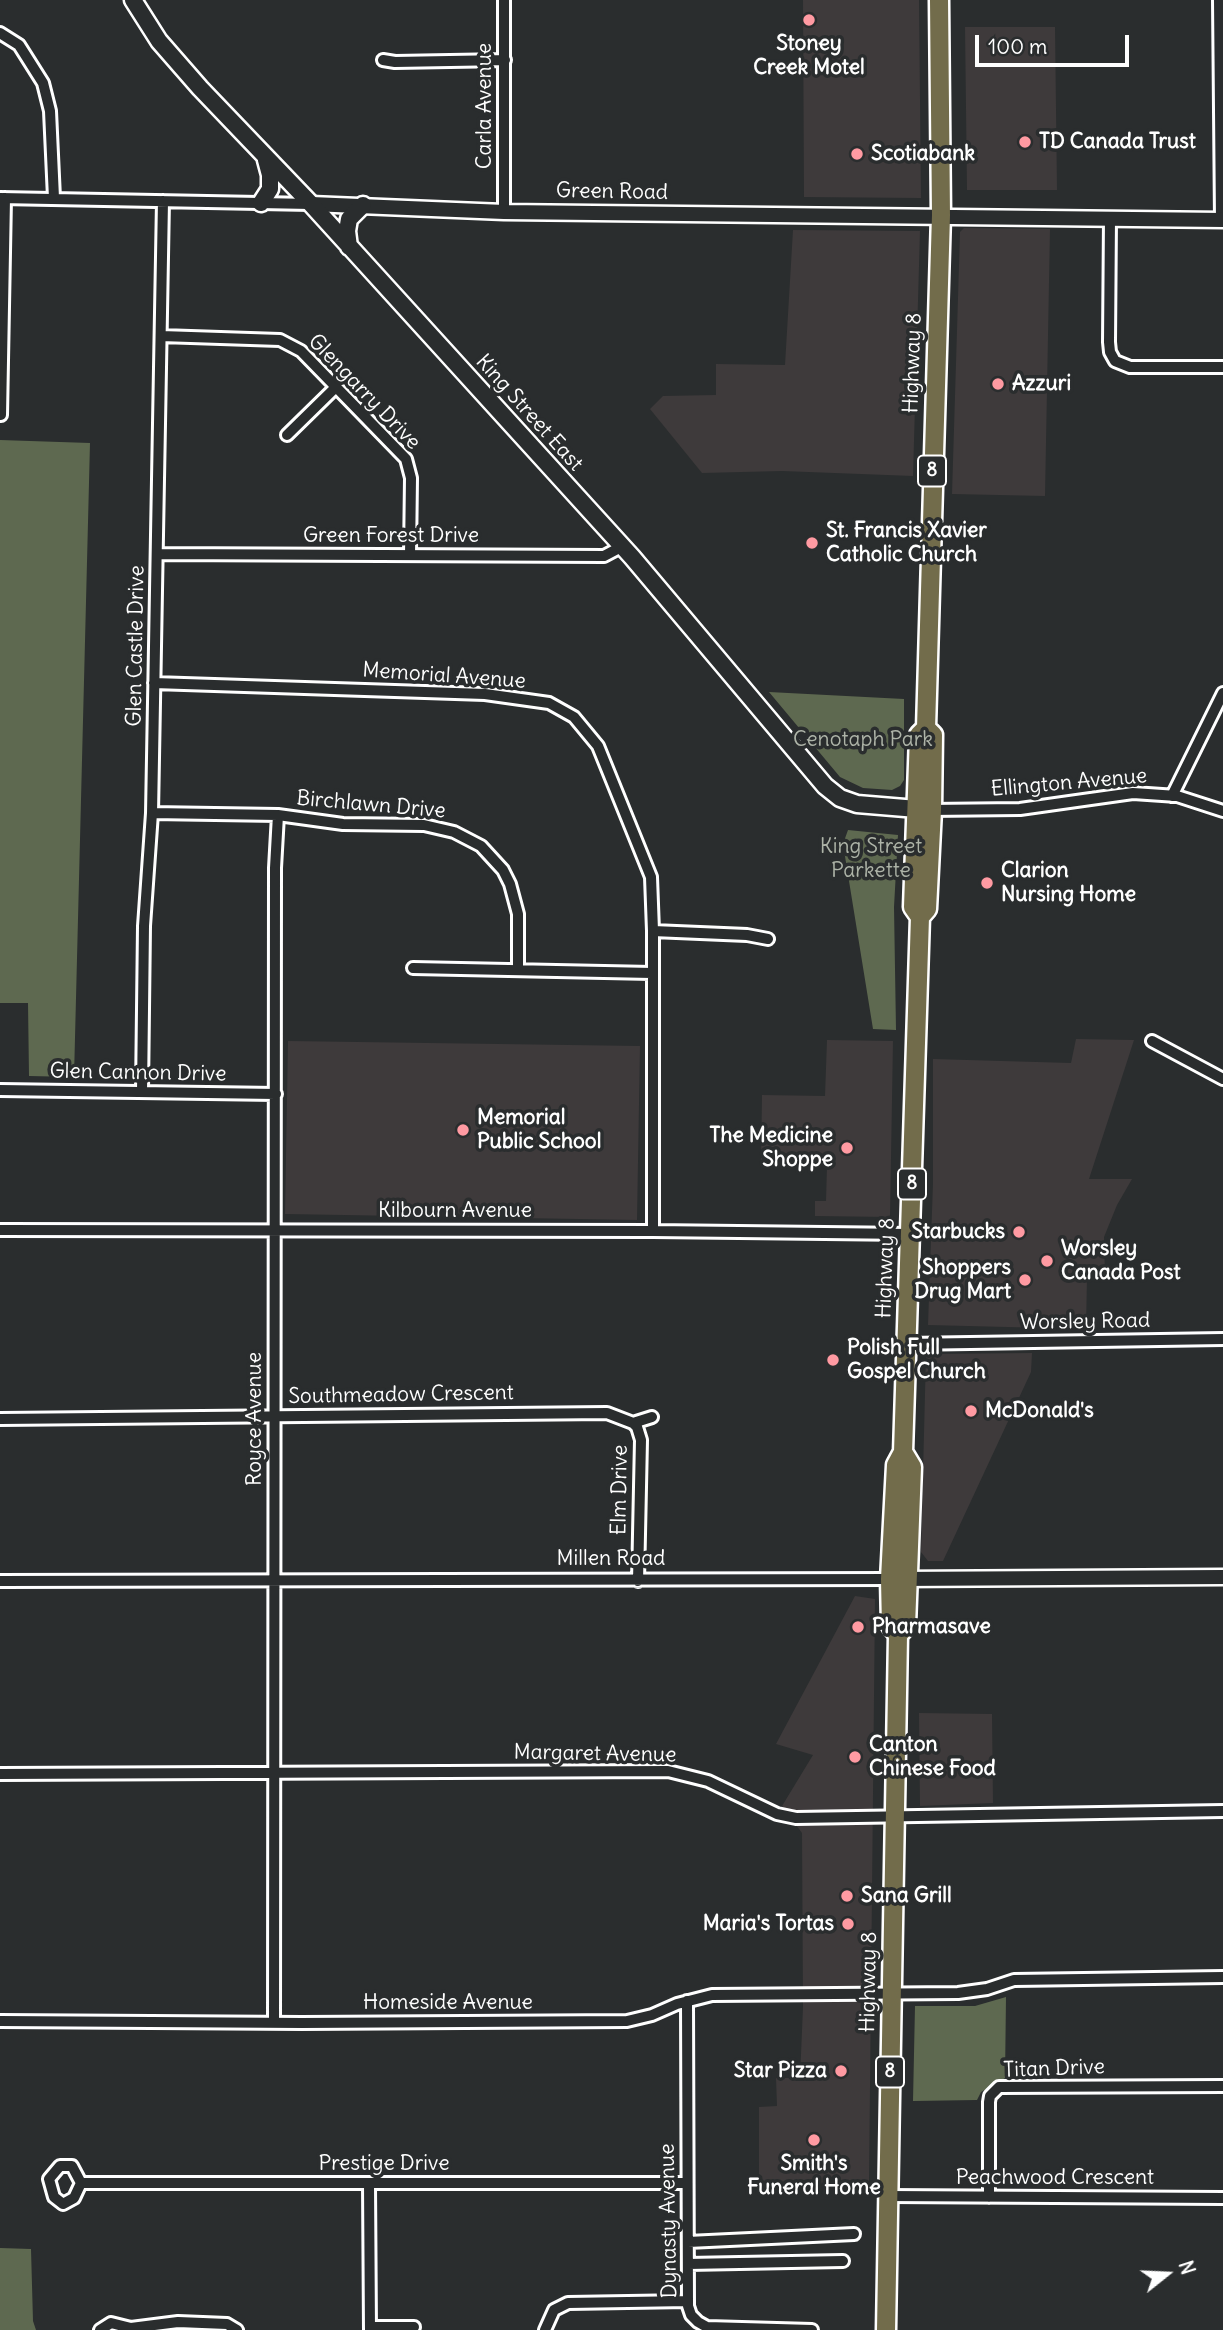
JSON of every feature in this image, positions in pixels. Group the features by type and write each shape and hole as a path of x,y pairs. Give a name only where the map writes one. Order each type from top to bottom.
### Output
{"main road":[{"name":"King Street East","path":"133,0 159,41 621,547 825,786 840,798 857,804 925,809"},
{"name":"Highway 8","path":"886,2330 898,1635 891,1626 890,1579 896,1465 903,1452 920,917 913,906 925,809 919,735 926,727 941,215 939,0"},
{"path":"261,203 270,189 270,175 265,158"},
{"path":"349,247 349,219 363,205"},
{"name":"Highway 8","path":"898,1635 906,1626 909,1579 912,1467 903,1452"}],"street":[{"name":"Carla Avenue","path":"504,0 504,212"},
{"path":"1219,0 1222,220"},
{"path":"0,33 19,45 43,83 50,111 54,198"},
{"path":"383,60 505,60"},
{"path":"1,415 3,198"},
{"name":"Green Road","path":"3,198 363,205 504,212 1222,220"},
{"name":"Glen Castle Drive","path":"142,1092 144,926 152,813 163,201"},
{"path":"1110,218 1109,342 1115,361 1130,367 1223,367"},
{"name":"Glengarry Drive","path":"161,336 280,340 301,351 406,459 409,465 410,555"},
{"path":"286,435 336,387"},
{"name":"Green Forest Drive","path":"158,554 604,556 621,547"},
{"name":"Memorial Avenue","path":"154,684 485,694 549,703 574,718 598,746 651,877 653,1231"},
{"path":"1172,796 1223,693"},
{"name":"Ellington Avenue","path":"925,809 1027,808 1133,793 1172,796 1223,811"},
{"name":"Birchlawn Drive","path":"152,813 278,815 344,824 439,827 481,846 503,870 518,914 518,970"},
{"name":"Royce Avenue","path":"274,2022 275,868 278,815"},
{"path":"653,932 747,935 768,939"},
{"path":"413,968 652,973"},
{"path":"1152,1041 1223,1079"},
{"name":"Glen Cannon Drive","path":"0,1090 276,1094"},
{"name":"Kilbourn Avenue","path":"0,1230 910,1234"},
{"name":"Worsley Road","path":"906,1344 1223,1339"},
{"name":"Southmeadow Crescent","path":"0,1419 589,1412 616,1415 633,1423"},
{"name":"Elm Drive","path":"638,1581 641,1440 637,1426 633,1423 652,1417"},
{"name":"Millen Road","path":"0,1581 1223,1577"},
{"name":"Margaret Avenue","path":"0,1774 668,1771 708,1781 777,1814 796,1818 1223,1811"},
{"path":"892,1993 958,1993 987,1989 1014,1980 1223,1977"},
{"name":"Homeside Avenue","path":"0,2021 627,2021 712,1995 892,1993"},
{"name":"Dynasty Avenue","path":"687,2001 688,2301 691,2315 707,2327 722,2329 812,2330"},
{"name":"Titan Drive","path":"989,2197 989,2102 990,2096 999,2087 1223,2086"},
{"name":"Prestige Drive","path":"81,2183 687,2183"},
{"path":"369,2184 370,2329 414,2327"},
{"name":"Peachwood Crescent","path":"887,2196 1223,2198"},
{"path":"688,2242 854,2234"},
{"path":"688,2264 843,2262"},
{"path":"545,2330 554,2310 568,2303 688,2301"},
{"path":"100,2330 111,2323 131,2328 178,2322 228,2324 237,2330"}],"shaded area":[{"path":"803,0 919,0 921,198 804,197"},
{"path":"965,27 1055,27 1057,190 967,190"},
{"path":"964,228 1050,229 1045,496 952,494 960,232"},
{"path":"793,230 920,231 913,476 782,471 702,473 650,409 663,396 716,395 716,364 785,365"},
{"path":"1076,1039 1134,1040 1089,1179 1132,1179 1117,1205 1104,1237 1105,1277 1087,1277 1086,1329 928,1325 933,1183 933,1059 1071,1063"},
{"path":"827,1040 893,1041 890,1217 815,1216 815,1201 826,1201 827,1166 761,1164 762,1095 825,1096"},
{"name":"Memorial Public School","path":"288,1041 640,1046 637,1220 285,1214"},
{"path":"1032,1353 1031,1372 943,1561 928,1561 921,1552 926,1354"},
{"path":"855,1596 875,1599 869,2185 759,2182 759,2107 777,2106 776,2078 800,2078 803,2007 802,1833 782,1806 813,1755 776,1744"},
{"path":"919,1713 992,1714 993,1803 920,1806"}],"green space":[{"path":"0,440 90,443 74,1077 29,1076 28,1003 0,1003"},
{"name":"Cenotaph Park","path":"769,692 904,699 904,780 900,786 892,790 863,788 840,777"},
{"name":"King Street Parkette","path":"848,830 898,835 894,907 896,1030 873,1029 843,844"},
{"path":"1006,1997 1005,2078 981,2092 977,2100 913,2101 915,2006 975,2006"},
{"path":"0,2248 31,2249 33,2321 36,2330 0,2330"}],"place":[{"name":"Stoney Creek Motel","path":"809,20"},
{"name":"TD Canada Trust","path":"1025,142"},
{"name":"Scotiabank","path":"857,154"},
{"name":"Azzuri","path":"998,384"},
{"name":"St. Francis Xavier Catholic Church","path":"812,543"},
{"name":"Clarion Nursing Home","path":"987,883"},
{"name":"Memorial Public School","path":"463,1130"},
{"name":"The Medicine Shoppe","path":"847,1148"},
{"name":"Starbucks","path":"1019,1232"},
{"name":"Worsley Canada Post","path":"1047,1261"},
{"name":"Shoppers Drug Mart","path":"1025,1280"},
{"name":"Polish Full Gospel Church","path":"833,1360"},
{"name":"McDonald's","path":"971,1411"},
{"name":"Pharmasave","path":"858,1627"},
{"name":"Canton Chinese Food","path":"855,1757"},
{"name":"Sana Grill","path":"847,1896"},
{"name":"Maria's Tortas","path":"848,1924"},
{"name":"Star Pizza","path":"841,2071"},
{"name":"Smith's Funeral Home","path":"814,2140"}]}
